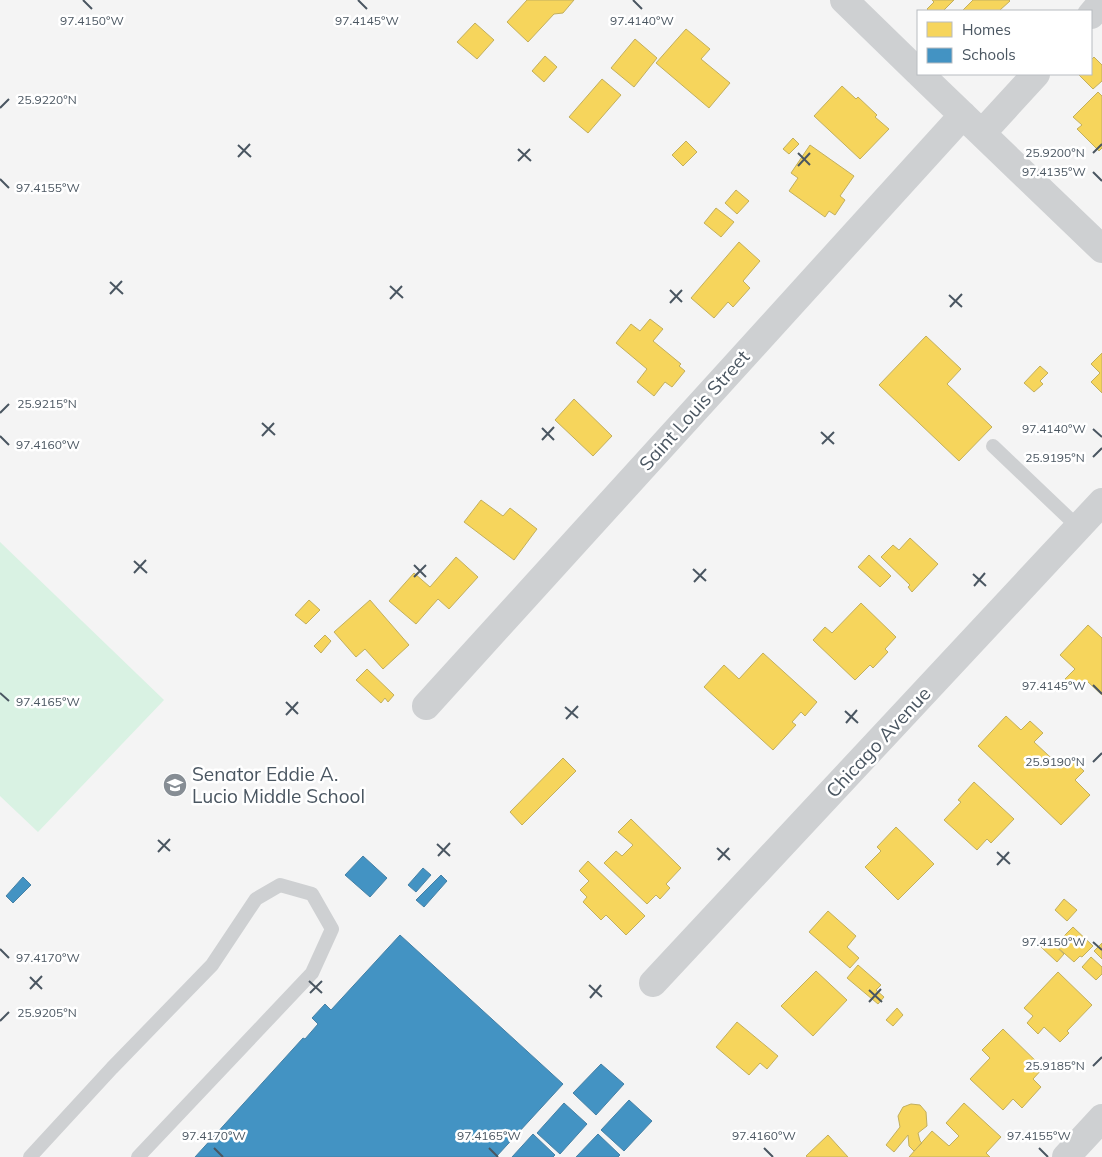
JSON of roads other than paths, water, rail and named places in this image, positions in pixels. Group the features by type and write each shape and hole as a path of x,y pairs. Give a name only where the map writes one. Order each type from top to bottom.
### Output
{"street":[{"path":"844,0 917,71"},
{"path":"1092,14 1102,2"},
{"path":"921,75 1102,249"},
{"name":"Saint Louis Street","path":"426,706 972,124 1035,75"},
{"name":"Chicago Avenue","path":"654,983 1102,502"},
{"path":"1066,1157 1102,1118"}],"lane":[{"path":"993,446 1078,527"},
{"path":"30,1157 112,1068 212,965 256,899 280,886 312,894 332,928 312,973 138,1157"}],"place":[{"name":"Senator Eddie A. Lucio Middle School","path":"175,785"}]}
